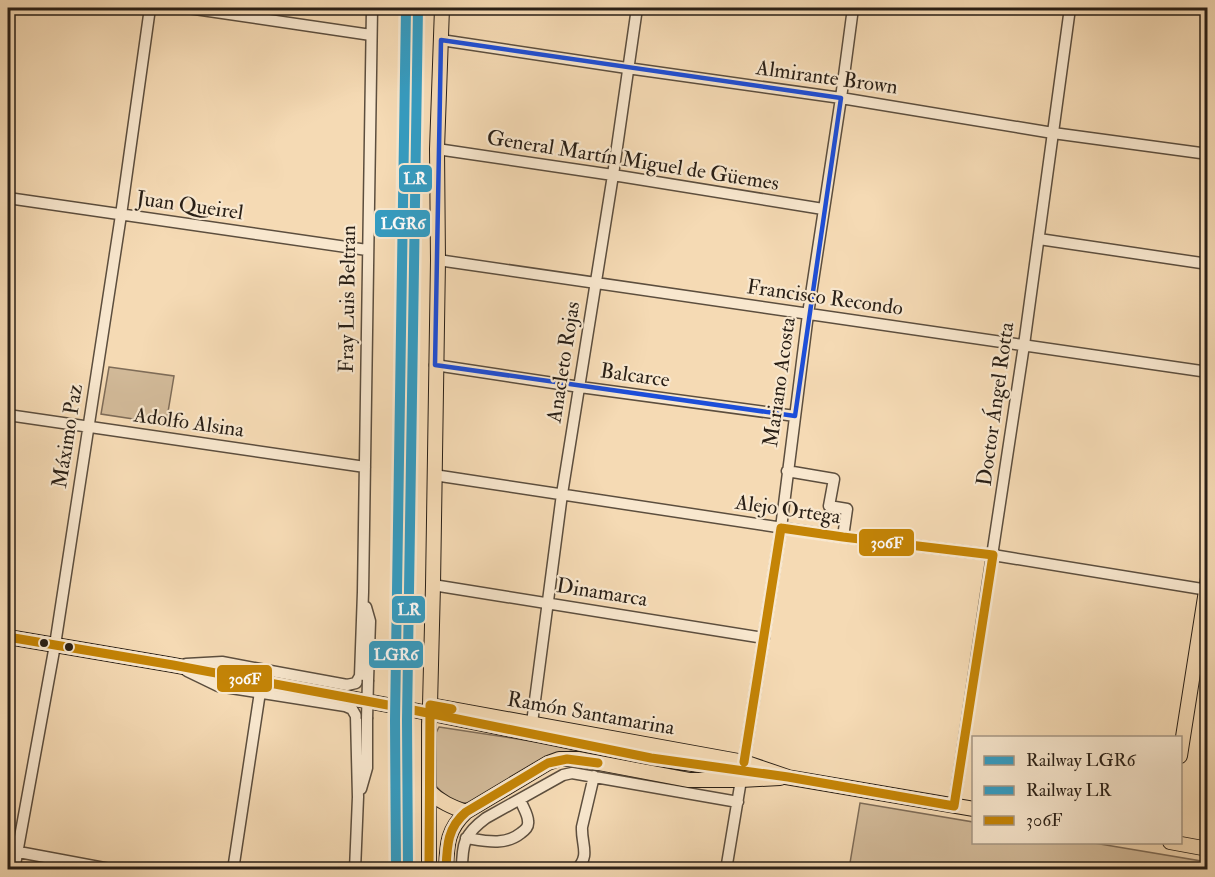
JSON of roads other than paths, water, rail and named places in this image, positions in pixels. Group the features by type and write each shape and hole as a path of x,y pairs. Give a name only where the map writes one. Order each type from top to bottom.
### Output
{"main road":[{"path":"429,870 429,724 438,260 437,149 442,8"},
{"path":"1182,743 1207,586"},
{"name":"Ramón Santamarina","path":"8,637 393,706 651,758 788,777 972,809"},
{"name":"Ramón Santamarina","path":"430,705 532,723 743,771"},
{"name":"Ramón Santamarina","path":"466,812 538,768 559,759 568,758 689,780 743,771"},
{"path":"429,792 445,803 466,812 459,818 449,836 447,870"},
{"path":"1176,844 1208,849"}],"street":[{"name":"Máximo Paz","path":"14,870 12,851 55,645 150,8"},
{"path":"188,8 371,35"},
{"name":"Fray Luis Beltran","path":"173,665 222,662 347,685 356,683 360,676 372,8"},
{"name":"Anacleto Rojas","path":"532,723 562,494 637,8"},
{"name":"Mariano Acosta","path":"726,870 781,528 808,314 853,8"},
{"name":"Doctor Ángel Rotta","path":"954,806 1039,239 1070,8"},
{"name":"Almirante Brown","path":"441,40 841,98 1053,133 1208,154"},
{"name":"General Martín Miguel de Güemes","path":"437,149 823,209"},
{"name":"Juan Queirel","path":"8,198 367,250"},
{"path":"1039,239 1208,264"},
{"name":"Francisco Recondo","path":"438,260 1208,372"},
{"name":"Balcarce","path":"435,365 795,416"},
{"name":"Adolfo Alsina","path":"8,415 364,467"},
{"path":"787,471 834,479 830,506 847,509 843,537"},
{"name":"Alejo Ortega","path":"434,475 843,537 993,555 1207,586"},
{"name":"Dinamarca","path":"433,585 764,638"},
{"name":"Fray Luis Beltran","path":"358,797 367,768 370,621 363,592"},
{"path":"173,665 218,686 260,692 232,870"},
{"name":"Fray Luis Beltran","path":"260,692 345,706 352,709 356,716 358,797 355,870"},
{"path":"462,870 462,852 466,838 477,824 563,775 572,773 594,776 738,802"},
{"path":"576,870 585,856 581,835 594,776"},
{"path":"466,838 500,842 521,834 528,827 528,820 520,799"},
{"path":"12,851 116,870"}],"rail line":[{"name":"LGR6","path":"396,870 395,720 406,8"},
{"name":"LR","path":"408,870 407,720 418,8"}]}
